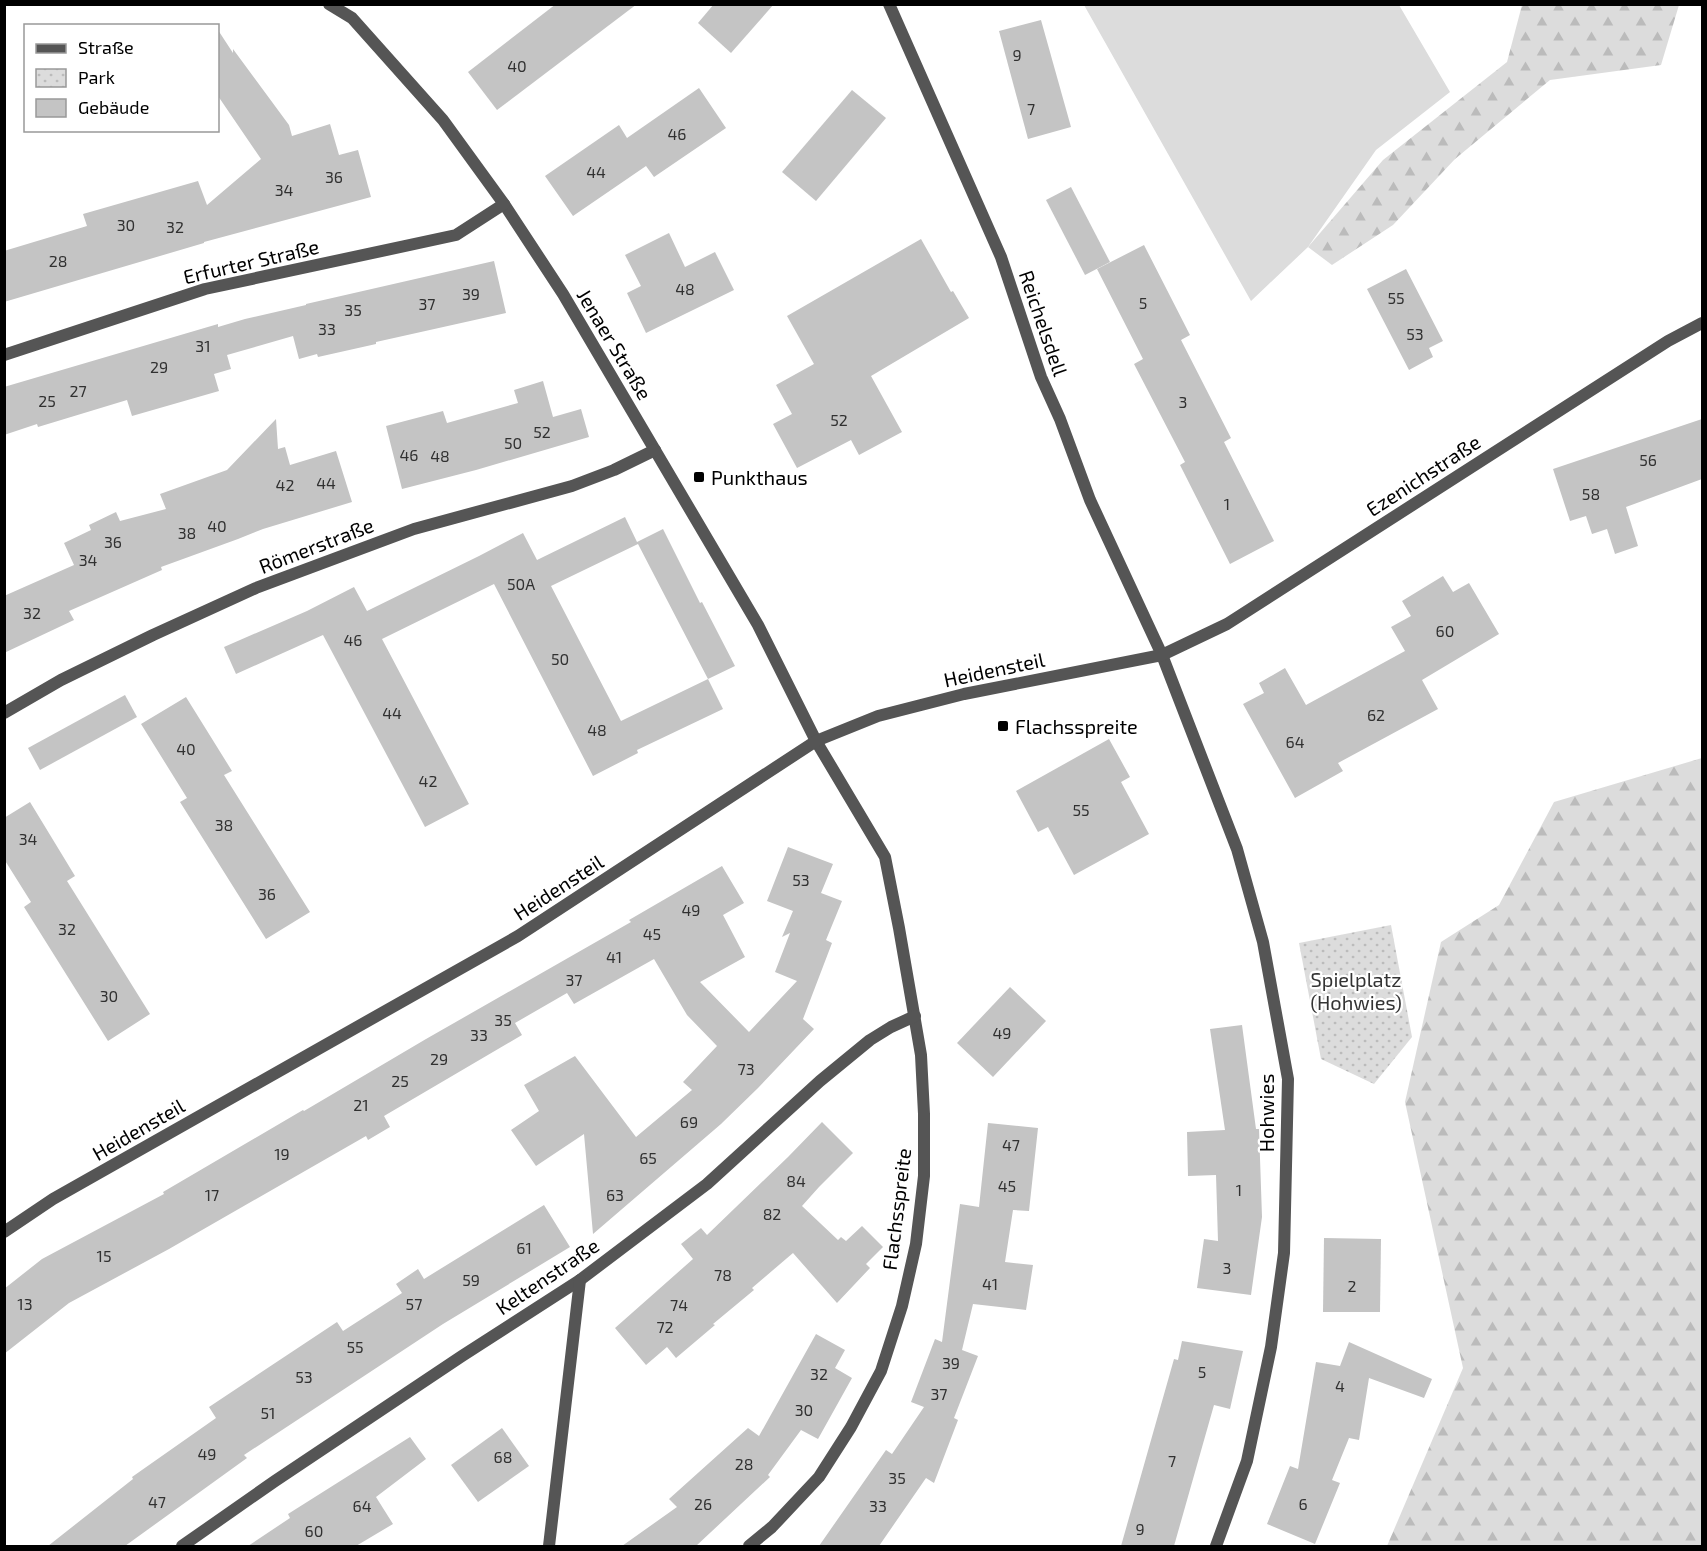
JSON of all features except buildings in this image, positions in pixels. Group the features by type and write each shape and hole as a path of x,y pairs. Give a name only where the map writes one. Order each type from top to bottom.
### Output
{"street":[{"name":"Jenaer Straße","path":"329,4 352,18 443,120 504,204 563,294 758,625 816,741"},
{"name":"Reichelsdell","path":"889,4 1001,257 1041,377 1060,419 1090,500 1162,655"},
{"name":"Erfurter Straße","path":"4,355 205,289 456,235 504,204"},
{"name":"Ezenichstraße","path":"1162,655 1227,624 1658,347 1702,323"},
{"name":"Römerstraße","path":"4,713 153,634 256,588 414,530 572,486 614,470 655,450"},
{"name":"Heidensteil","path":"4,1232 44,1204 518,936 816,741 878,716 964,694 1162,655"},
{"name":"Hohwies","path":"1162,655 1237,849 1263,942 1288,1079 1284,1254 1271,1347 1247,1461 1216,1546"},
{"name":"Flachsspreite","path":"749,1546 772,1527 819,1477 851,1427 881,1371 902,1306 916,1244 924,1176 921,1055 885,857 816,741"},
{"name":"Keltenstraße","path":"182,1546 285,1474 580,1280 707,1184 820,1081 870,1040 891,1027 915,1017"},
{"path":"549,1546 580,1280"}],"green space":[{"path":"1084,5 1399,5 1450,92 1376,150 1308,247 1251,301"},
{"path":"1522,5 1679,5 1661,65 1550,80 1455,159 1393,225 1332,265 1308,247 1383,160 1507,62"},
{"path":"1702,758 1702,1546 1387,1546 1463,1368 1405,1102 1441,942 1499,905 1554,802"},
{"name":"Spielplatz (Hohwies)","path":"1391,925 1412,1037 1374,1084 1321,1059 1299,943"}],"place":[{"name":"Punkthaus","path":"699,477"},
{"name":"Flachsspreite","path":"1003,726"}]}
